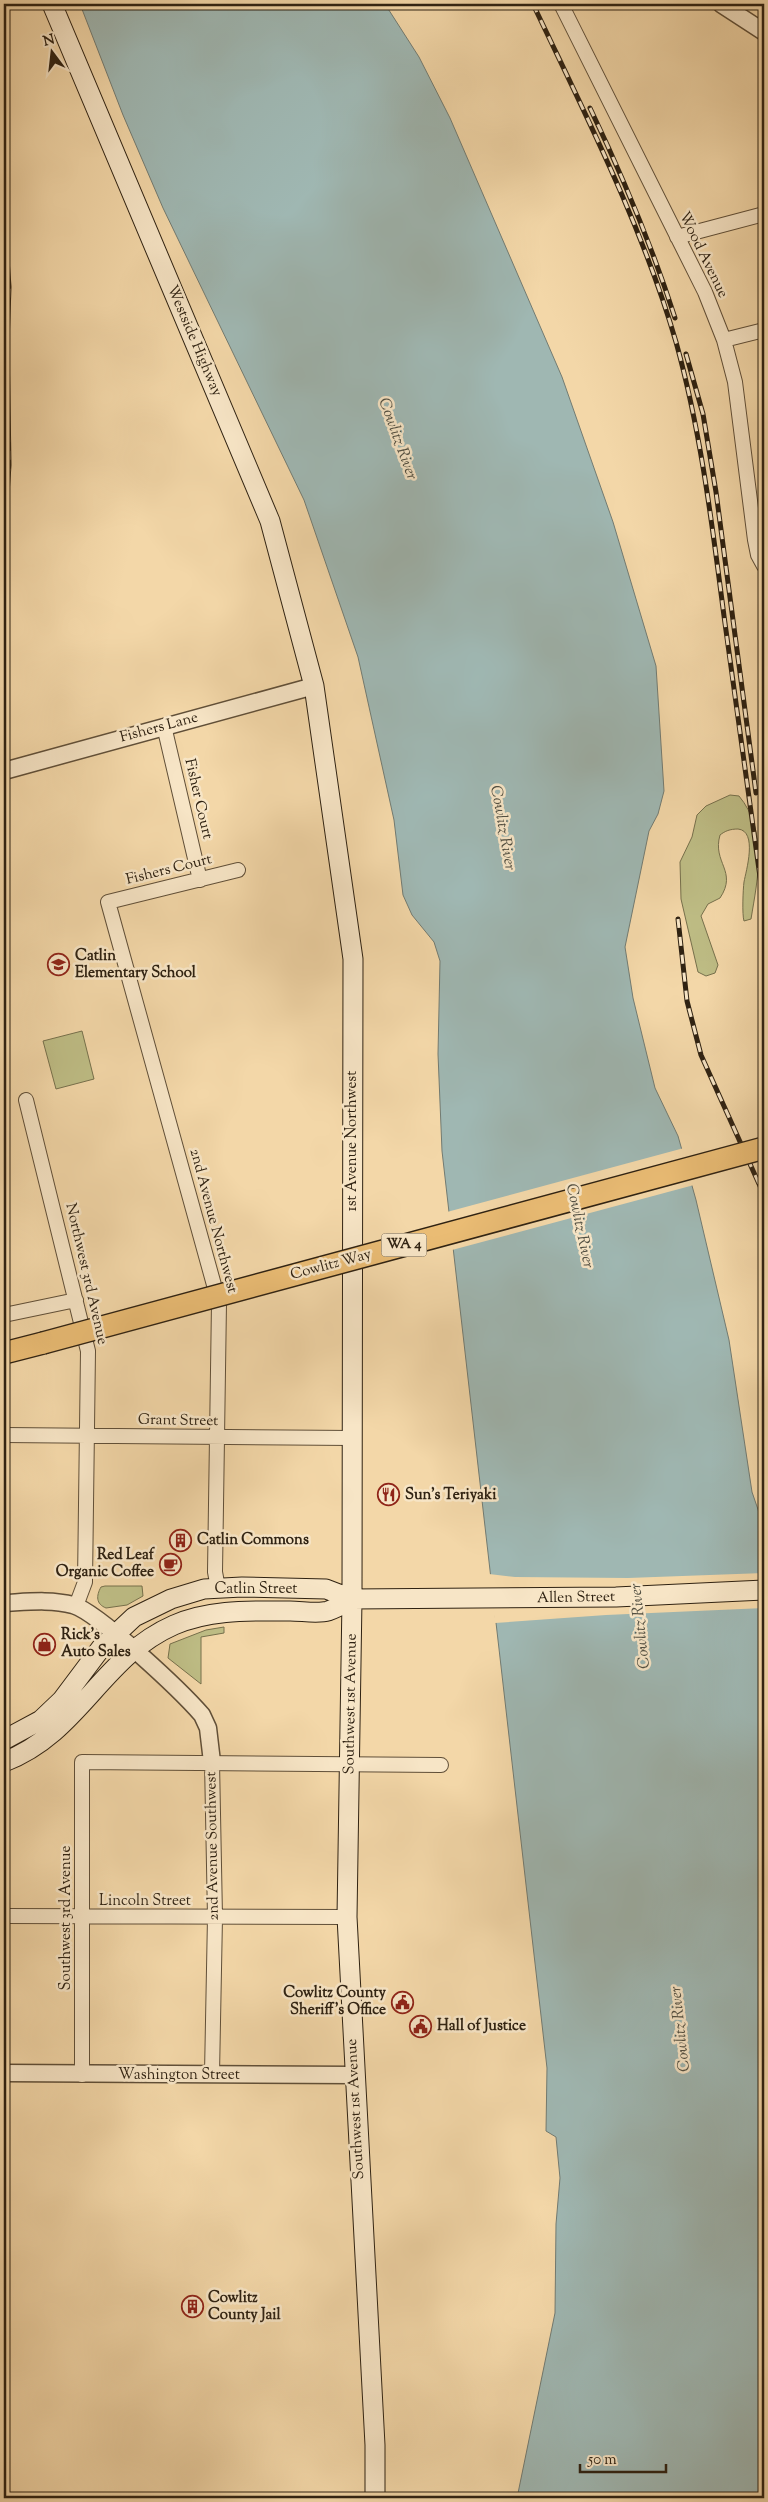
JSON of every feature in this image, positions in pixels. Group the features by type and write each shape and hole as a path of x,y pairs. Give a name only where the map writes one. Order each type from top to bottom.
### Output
{"main road":[{"name":"Westside Highway","path":"52,4 270,521 314,686"},
{"name":"1st Avenue Northwest","path":"314,686 353,959 352,1599"},
{"name":"Cowlitz Way","path":"4,1353 764,1148"},
{"name":"Catlin Street","path":"4,1740 36,1723 55,1707 93,1657 115,1634 134,1617 152,1608 190,1593 218,1588 326,1589 352,1599"},
{"name":"Allen Street","path":"352,1599 455,1600 616,1597 764,1590"},
{"path":"4,1762 49,1738 85,1703 114,1667 132,1650 173,1625 201,1616 238,1611 327,1611 352,1599"},
{"name":"Southwest 1st Avenue","path":"352,1599 347,1917 375,2445 375,2498"}],"street":[{"name":"Wood Avenue","path":"561,4 705,292 724,340 735,382 755,540 758,554 764,566"},
{"path":"721,4 764,32"},
{"path":"677,237 764,214"},
{"path":"724,340 764,330"},
{"name":"Fishers Lane","path":"4,771 314,686"},
{"name":"Fisher Court","path":"164,726 200,880"},
{"name":"Fishers Court","path":"108,902 238,870"},
{"name":"2nd Avenue Northwest","path":"108,902 218,1303 215,1572 218,1588"},
{"name":"Northwest 3rd Avenue","path":"26,1100 88,1351 85,1582 76,1606"},
{"path":"4,1315 76,1300"},
{"name":"Grant Street","path":"4,1435 352,1438"},
{"path":"4,1602 60,1602 76,1606"},
{"name":"2nd Avenue Southwest","path":"76,1606 102,1622 115,1634 202,1715 208,1728 212,1762 214,1917 212,2074"},
{"name":"Southwest 3rd Avenue","path":"82,2075 82,1762 212,1762"},
{"path":"212,1762 441,1765"},
{"name":"Lincoln Street","path":"4,1916 347,1917"},
{"name":"Washington Street","path":"4,2073 82,2075 354,2075"}],"shaded area":[{"path":"730,795 739,796 754,824 758,855 756,887 751,919 744,921 744,885 749,852 748,837 744,831 738,829 724,832 720,835 718,845 726,874 725,889 720,898 708,904 701,916 718,965 715,973 706,976 698,972 681,899 680,862 692,837 697,815 706,806"},
{"path":"82,1031 94,1079 56,1089 43,1041"},
{"path":"142,1586 143,1596 127,1605 106,1608 100,1604 98,1599 101,1587"},
{"path":"224,1627 224,1633 201,1637 201,1684 168,1658 170,1644 206,1630"}],"water":[{"name":"Cowlitz River","path":"80,4 385,4 419,57 450,118 562,377 613,522 656,666 664,791 658,814 649,831 625,947 633,998 655,1088 678,1136 696,1200 729,1340 752,1492 764,1527 764,2498 517,2498 555,2313 556,2224 560,2178 556,2137 546,2131 547,2068 442,1151 438,1054 440,961 434,942 412,915 403,895 394,820 358,657 304,500 163,208 123,115"}],"pier":[{"path":"684,1148 694,1185 452,1250 447,1212"},
{"path":"764,1573 764,1608 606,1615 495,1623 489,1574 515,1577 628,1578"}],"railway":[{"path":"533,4 630,213 662,298 685,376 699,444 710,513 764,906"},
{"path":"590,108 636,212 675,318"},
{"path":"4,217 9,287 7,343 9,465 4,538"},
{"path":"686,354 703,414 716,492 756,793"},
{"path":"678,919 687,1001 701,1055 764,1195"}],"place":[{"name":"Catlin Elementary School","path":"59,965"},
{"name":"Sun's Teriyaki","path":"389,1495"},
{"name":"Catlin Commons","path":"181,1540"},
{"name":"Red Leaf Organic Coffee","path":"170,1564"},
{"name":"Rick's Auto Sales","path":"45,1644"},
{"name":"Cowlitz County Sheriff’s Office","path":"402,2002"},
{"name":"Hall of Justice","path":"421,2026"},
{"name":"Cowlitz County Jail","path":"192,2307"}]}
